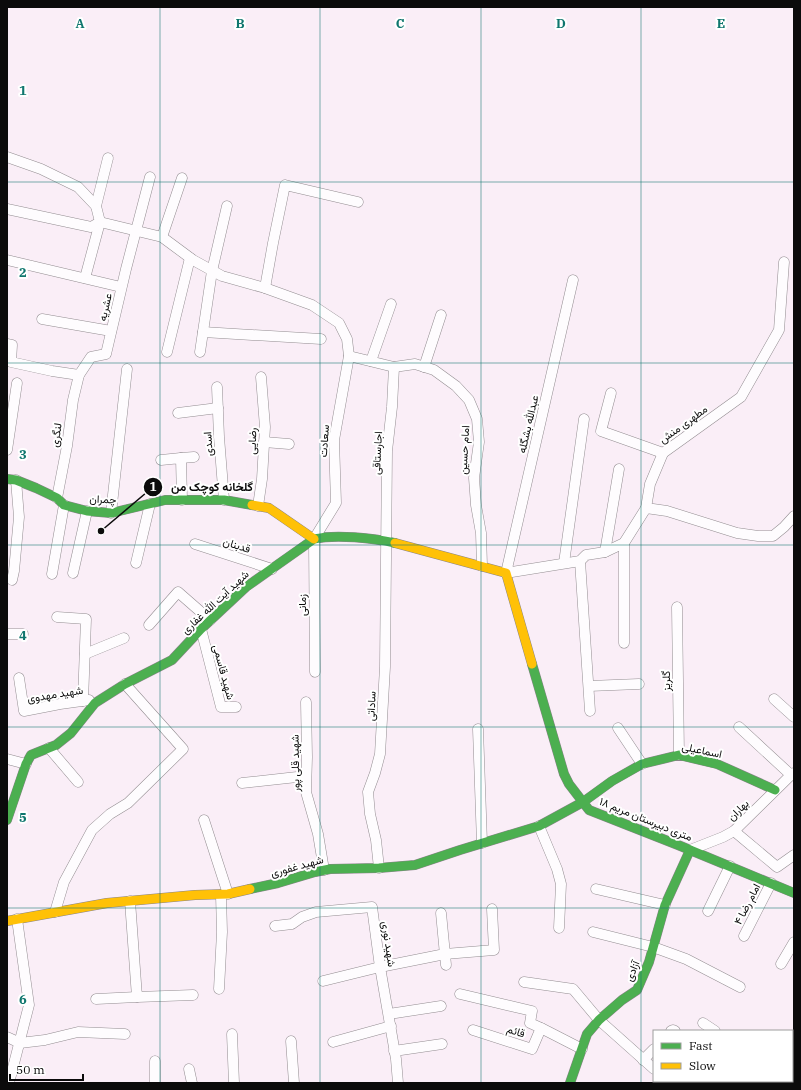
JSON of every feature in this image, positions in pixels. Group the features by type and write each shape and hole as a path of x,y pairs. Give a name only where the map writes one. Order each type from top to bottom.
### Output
{"street":[{"path":"7,157 41,169 78,187 96,206"},
{"path":"85,278 100,222 96,206 108,158"},
{"name":"عشریه","path":"79,375 91,357 106,354 121,287 150,177"},
{"path":"162,237 182,178"},
{"path":"7,209 91,226 100,222 162,237 190,258 222,276 265,288 285,186 358,202"},
{"path":"200,352 212,271 227,206"},
{"path":"167,352 190,258"},
{"path":"7,260 121,287"},
{"name":"مطهری منش","path":"624,543 646,508 650,484 663,453 741,397 779,330 784,262"},
{"name":"عبدالله بشگله","path":"506,573 574,280"},
{"name":"سعادت","path":"265,288 312,305 339,323 347,339 349,356 334,440 336,503 314,539"},
{"path":"371,361 391,304"},
{"path":"424,367 441,315"},
{"path":"42,319 112,331"},
{"path":"203,332 321,339"},
{"path":"7,344 12,344 11,362 79,375"},
{"path":"349,356 394,367"},
{"name":"امام حسین","path":"394,367 415,364 434,370 456,386 469,400 477,419 479,442 474,478 476,505 481,533 482,566"},
{"name":"اجارستاقی","path":"386,541 387,451 392,407 394,367"},
{"path":"111,513 127,369"},
{"name":"لنگری","path":"52,574 73,400 79,375"},
{"name":"رضایی","path":"258,506 262,479 265,427 261,377"},
{"path":"7,450 17,383"},
{"name":"اسدی","path":"217,387 224,500"},
{"path":"611,393 602,431 663,453"},
{"path":"178,412 218,408"},
{"path":"564,564 584,418"},
{"path":"264,442 289,444"},
{"path":"161,460 194,457"},
{"path":"181,458 182,500"},
{"path":"605,552 619,469"},
{"path":"11,479 19,517 12,580"},
{"name":"چمران","path":"11,479 36,488 60,502 87,511 111,513 165,500 224,500 269,508 314,539"},
{"path":"136,563 150,504"},
{"path":"646,508 667,511 737,533 758,536 773,536 794,516"},
{"path":"73,573 87,511"},
{"path":"314,539 359,538 386,541 506,573 580,561 586,555 605,552 624,543 624,643"},
{"name":"شهید آیت الله غفاری","path":"26,764 31,755 56,745 71,733 95,702 125,684 172,660 210,620 246,587 314,539"},
{"name":"زمانی","path":"314,539 315,672"},
{"name":"ساداتی","path":"379,868 368,792 380,754 385,668 386,541"},
{"name":"قدبنان","path":"196,544 272,568"},
{"path":"580,561 590,711"},
{"name":"۱۸ متری دبیرستان مریم","path":"506,573 564,774 569,784 589,810 794,893"},
{"path":"149,625 178,592 210,620"},
{"name":"گلریز","path":"677,607 679,754"},
{"path":"57,617 86,618 83,701"},
{"name":"شهید قاسمی","path":"201,629 220,707 236,707"},
{"path":"7,634 23,634"},
{"path":"85,654 124,638"},
{"name":"شهید مهدوی","path":"19,678 24,711 60,704 99,700"},
{"path":"55,912 64,882 92,830 110,814 128,803 183,749 125,684"},
{"path":"589,686 638,684"},
{"path":"774,699 794,717"},
{"name":"شهید قلی پور","path":"306,702 306,792 318,834 324,870"},
{"path":"618,728 642,764"},
{"path":"739,728 792,774"},
{"path":"478,729 482,843"},
{"path":"50,748 78,782"},
{"name":"اسماعیلی","path":"583,802 612,781 642,764 679,754 717,764 774,790"},
{"path":"7,759 26,764 7,820"},
{"name":"بهاران","path":"690,850 734,831 774,790 792,774"},
{"path":"242,783 306,776"},
{"name":"شهید غفوری","path":"12,920 107,903 195,895 225,894 278,884 324,870 415,865 539,826 583,802"},
{"path":"204,820 225,894 219,989"},
{"path":"539,826 557,869 561,884 559,928"},
{"path":"734,831 777,867 794,854"},
{"name":"آزادی","path":"570,1083 587,1034 598,1020 622,1000 637,990 649,962 665,905 690,850"},
{"path":"708,911 730,866"},
{"name":"امام رضا ۴","path":"744,936 771,883"},
{"path":"596,889 665,905"},
{"path":"130,901 137,998"},
{"name":"شهید نوری","path":"275,926 292,924 302,917 316,912 372,907 380,967 391,1026 398,1083"},
{"path":"323,981 380,967 445,954 494,950 492,909"},
{"path":"441,913 446,965"},
{"path":"9,1083 30,1005 12,920"},
{"path":"593,932 653,947 686,959 740,987"},
{"path":"781,964 794,942"},
{"path":"524,982 573,989 598,1020 653,1068"},
{"path":"460,994 532,1011 530,1023 541,1028"},
{"path":"96,999 193,995"},
{"path":"389,1014 441,1006"},
{"path":"703,1023 714,1030"},
{"path":"333,1042 391,1026"},
{"name":"قائم","path":"473,1030 532,1049 541,1028 582,1048"},
{"path":"7,1038 20,1043 45,1040 78,1032 125,1034"},
{"path":"232,1034 234,1083"},
{"path":"291,1041 294,1083"},
{"path":"394,1051 442,1044"},
{"path":"643,1060 653,1050"},
{"path":"155,1061 155,1083"},
{"path":"189,1069 192,1083"}],"traffic: fast":[{"path":"7,479 16,480 36,488 57,498 64,505 87,511 111,513 165,500 224,500 252,505"},
{"path":"7,820 26,764 31,755 56,745 71,733 95,703 125,684 172,660 201,629 246,587 314,539 354,537 395,543"},
{"path":"532,664 564,774 569,784 589,810 794,893"},
{"path":"250,889 330,869 379,868 415,865 539,826 583,802 612,781 642,764 679,755 717,764 775,790"},
{"path":"570,1083 587,1034 599,1020 622,1000 637,990 649,962 665,905 690,850"}],"traffic: slow":[{"path":"252,505 269,508 314,539"},
{"path":"395,543 506,573 532,664"},
{"path":"7,921 107,903 195,895 228,894 250,889"}],"place":[{"name":"گلخانه کوچک من","path":"101,531"}]}
